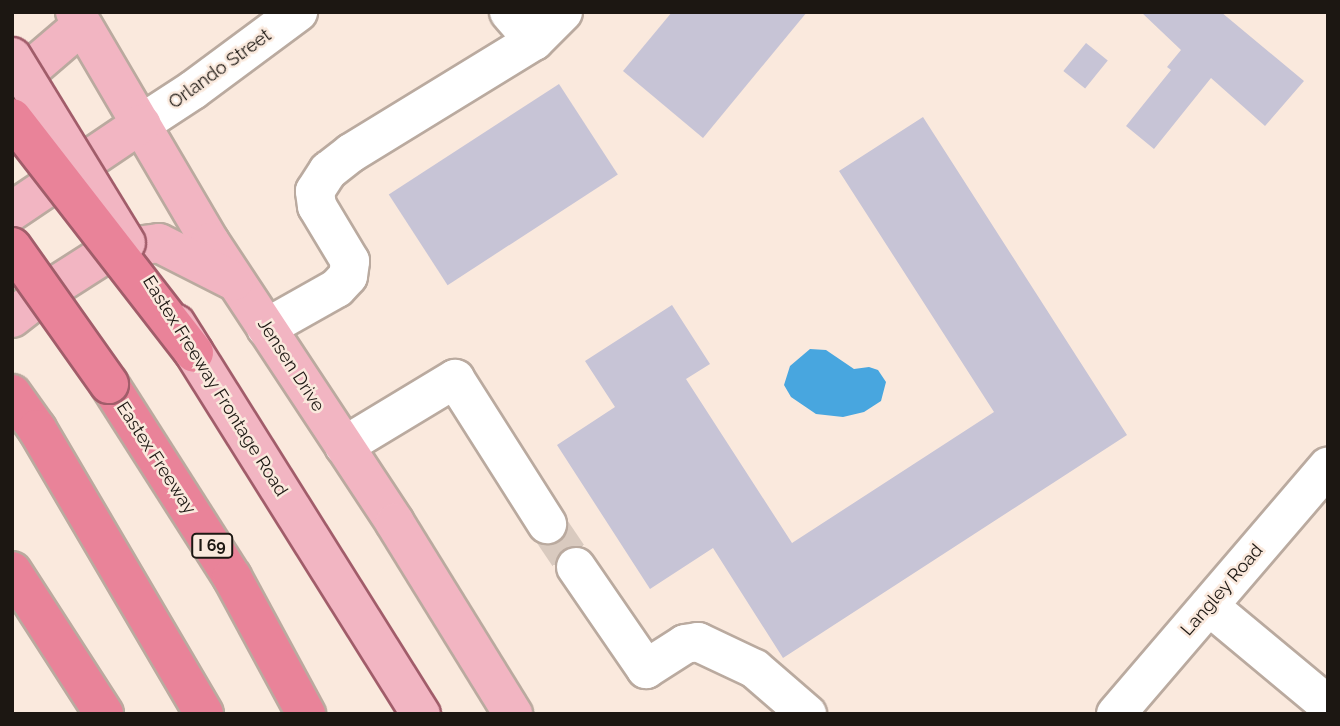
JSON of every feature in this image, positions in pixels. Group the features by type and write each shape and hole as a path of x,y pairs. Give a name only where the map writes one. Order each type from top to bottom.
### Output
{"highway":[{"path":"13,84 194,354"},
{"name":"Eastex Freeway","path":"12,247 109,384 232,577 306,714"},
{"path":"12,394 37,429 204,714"},
{"path":"12,571 104,714"}],"main road":[{"name":"Jensen Drive","path":"87,17 141,124 236,282 344,446 513,714"},
{"path":"13,84 87,17"},
{"name":"Eastex Freeway Frontage Road","path":"13,84 194,354 421,714"},
{"path":"12,211 141,124"},
{"path":"12,318 41,295 113,249 159,243 236,282"}],"street":[{"name":"Orlando Street","path":"141,124 193,90 298,12"},
{"path":"509,12 534,41"},
{"path":"266,328 337,288 348,276 350,261 317,206 315,191 328,172 351,153 534,41 563,12"},
{"path":"344,446 455,379 547,524"},
{"name":"Langley Road","path":"1116,714 1328,467"},
{"path":"576,567 646,669 685,644 698,642 754,669 807,714"},
{"path":"1209,606 1328,705"}],"water":[{"path":"810,349 826,350 854,369 869,367 878,370 886,382 881,401 864,412 843,417 816,414 791,397 784,385 790,366"}],"building":[{"path":"672,12 807,12 703,138 623,71"},
{"path":"1141,12 1221,12 1304,81 1265,126 1211,78 1154,149 1126,126 1171,70 1167,67 1181,50"},
{"path":"1086,43 1108,61 1085,89 1063,71"},
{"path":"559,84 618,175 448,285 389,195"},
{"path":"923,117 1127,435 783,658 713,548 650,589 557,445 615,407 585,361 672,305 710,364 686,379 792,543 994,412 839,171"}],"tunnel":[{"path":"547,524 576,567"}]}
